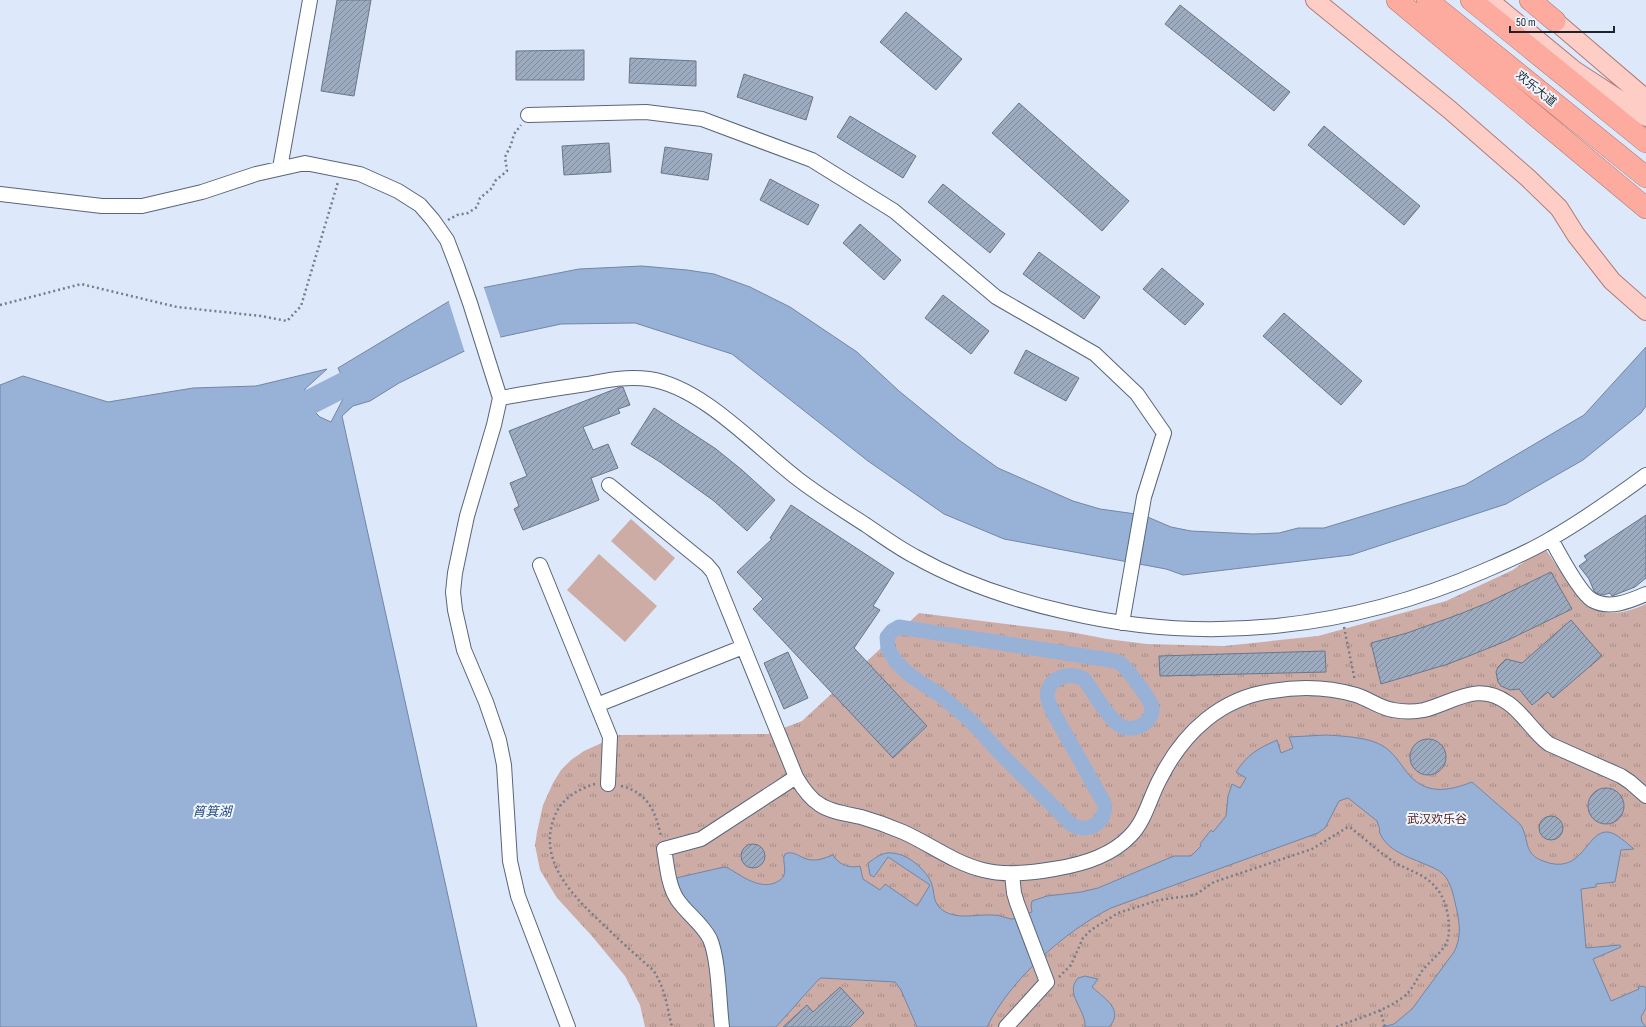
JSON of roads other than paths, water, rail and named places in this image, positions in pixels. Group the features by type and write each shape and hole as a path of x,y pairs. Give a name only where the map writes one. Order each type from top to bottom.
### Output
{"highway":[{"path":"1397,0 1646,208"},
{"name":"欢乐大道","path":"1427,0 1646,177"},
{"path":"1471,0 1646,142"},
{"path":"1530,0 1555,21"}],"main road":[{"path":"1315,0 1450,110 1528,178 1559,208 1576,235 1612,281 1646,311"},
{"name":"欢乐大道","path":"1440,0 1646,170"},
{"path":"1489,0 1574,70 1646,117"},
{"path":"1555,21 1646,99"}],"street":[{"path":"280,168 310,0"},
{"path":"528,115 646,112 702,120 812,160 894,211 996,297 1095,354 1138,394 1164,433 1144,497 1122,623"},
{"path":"0,194 102,206 142,206 202,192 256,174 305,163 360,174 398,192 420,205 447,240 470,303 500,398 494,425 469,509 460,549 453,592 454,610 464,650 489,709 499,740 504,765 510,861 518,896 568,1027"},
{"path":"500,398 620,378 646,378 674,385 704,402 820,495 912,555 950,575 1006,597 1097,620 1184,629 1217,629 1286,625 1342,617 1400,602 1442,588 1512,558 1551,539 1609,502 1646,475"},
{"path":"609,485 707,565 713,572 796,777 810,797 825,808 864,818 894,828 972,867 992,872 1012,874 1070,867 1102,855 1123,843 1136,830 1160,778 1172,759 1203,721 1222,708 1252,696 1274,690 1322,688 1358,696 1388,709 1413,712 1433,707 1468,694 1482,693 1492,695 1509,703 1540,737 1549,744 1621,776 1635,785 1646,796"},
{"path":"1551,539 1564,562 1591,600 1601,603 1622,603 1646,594"},
{"path":"540,565 610,737 608,784"},
{"path":"597,705 743,647"},
{"path":"722,1027 716,964 710,941 701,925 676,897 670,881 664,849 701,839 796,777"},
{"path":"1006,1027 1045,978 1019,909 1014,893 1012,874"}],"water":[{"name":"筲箕湖","path":"642,266 714,274 750,287 790,307 857,352 899,391 959,440 998,468 1073,501 1100,509 1143,515 1171,527 1191,531 1253,534 1279,533 1298,528 1324,528 1465,485 1584,415 1646,347 1646,406 1641,413 1583,460 1506,504 1351,555 1183,575 1166,569 1004,539 944,514 868,461 732,354 635,323 561,324 487,340 399,383 370,401 353,406 342,416 477,1027 0,1027 0,385 23,376 108,402 193,388 256,386 327,369 305,389 306,403 320,417 331,422 344,397 349,392 338,368 466,291 579,269"},
{"path":"1326,735 1355,738 1377,743 1383,746 1396,757 1413,779 1428,788 1453,788 1472,782 1520,824 1530,851 1533,855 1543,861 1556,864 1567,863 1582,852 1594,838 1601,833 1608,832 1618,836 1634,849 1621,850 1615,882 1596,884 1596,887 1581,889 1586,948 1620,945 1621,947 1593,959 1611,1001 1639,989 1638,987 1644,986 1646,988 1646,1008 1641,1017 1642,1022 1646,1027 1382,1027 1394,1024 1412,1009 1454,952 1459,937 1458,916 1451,886 1443,874 1440,871 1406,856 1387,844 1382,838 1377,821 1348,798 1339,801 1325,828 1318,833 1111,908 1093,918 1075,930 1040,958 1010,992 997,1009 987,1027 917,1027 901,990 895,982 821,978 776,1027 728,1027 712,929 686,900 680,891 676,878 724,867 750,881 769,884 780,880 785,873 784,856 787,853 794,853 810,860 821,859 833,855 844,865 852,867 860,866 863,879 880,890 885,884 917,906 930,885 888,857 874,877 870,875 868,863 882,854 893,853 907,857 924,871 931,882 937,905 946,912 958,916 996,915 1013,919 1032,912 1032,901 1047,896 1081,892 1098,888 1174,856 1191,856 1201,846 1200,844 1211,830 1213,832 1226,816 1228,796 1232,784 1240,788 1246,778 1236,772 1249,756 1258,749 1277,740 1281,753 1293,748 1289,737"},
{"path":"1085,976 1098,979 1092,987 1107,1000 1114,1010 1115,1015 1109,1027 1085,1027 1084,1020 1073,990 1074,984 1078,978"}],"waterway":[{"path":"306,404 375,369"},
{"path":"899,627 1112,660 1123,666 1144,692 1151,704 1152,708 1149,719 1140,726 1134,728 1123,727 1114,721 1085,680 1079,677 1065,676 1059,678 1050,686 1048,693 1048,702 1053,712 1104,803 1103,816 1100,821 1090,827 1084,828 1072,825 1001,754 971,721 940,695 911,676 897,663 888,649 887,637 892,631 899,627"}],"park label":[{"name":"武汉欢乐谷","path":"1437,819"}]}
